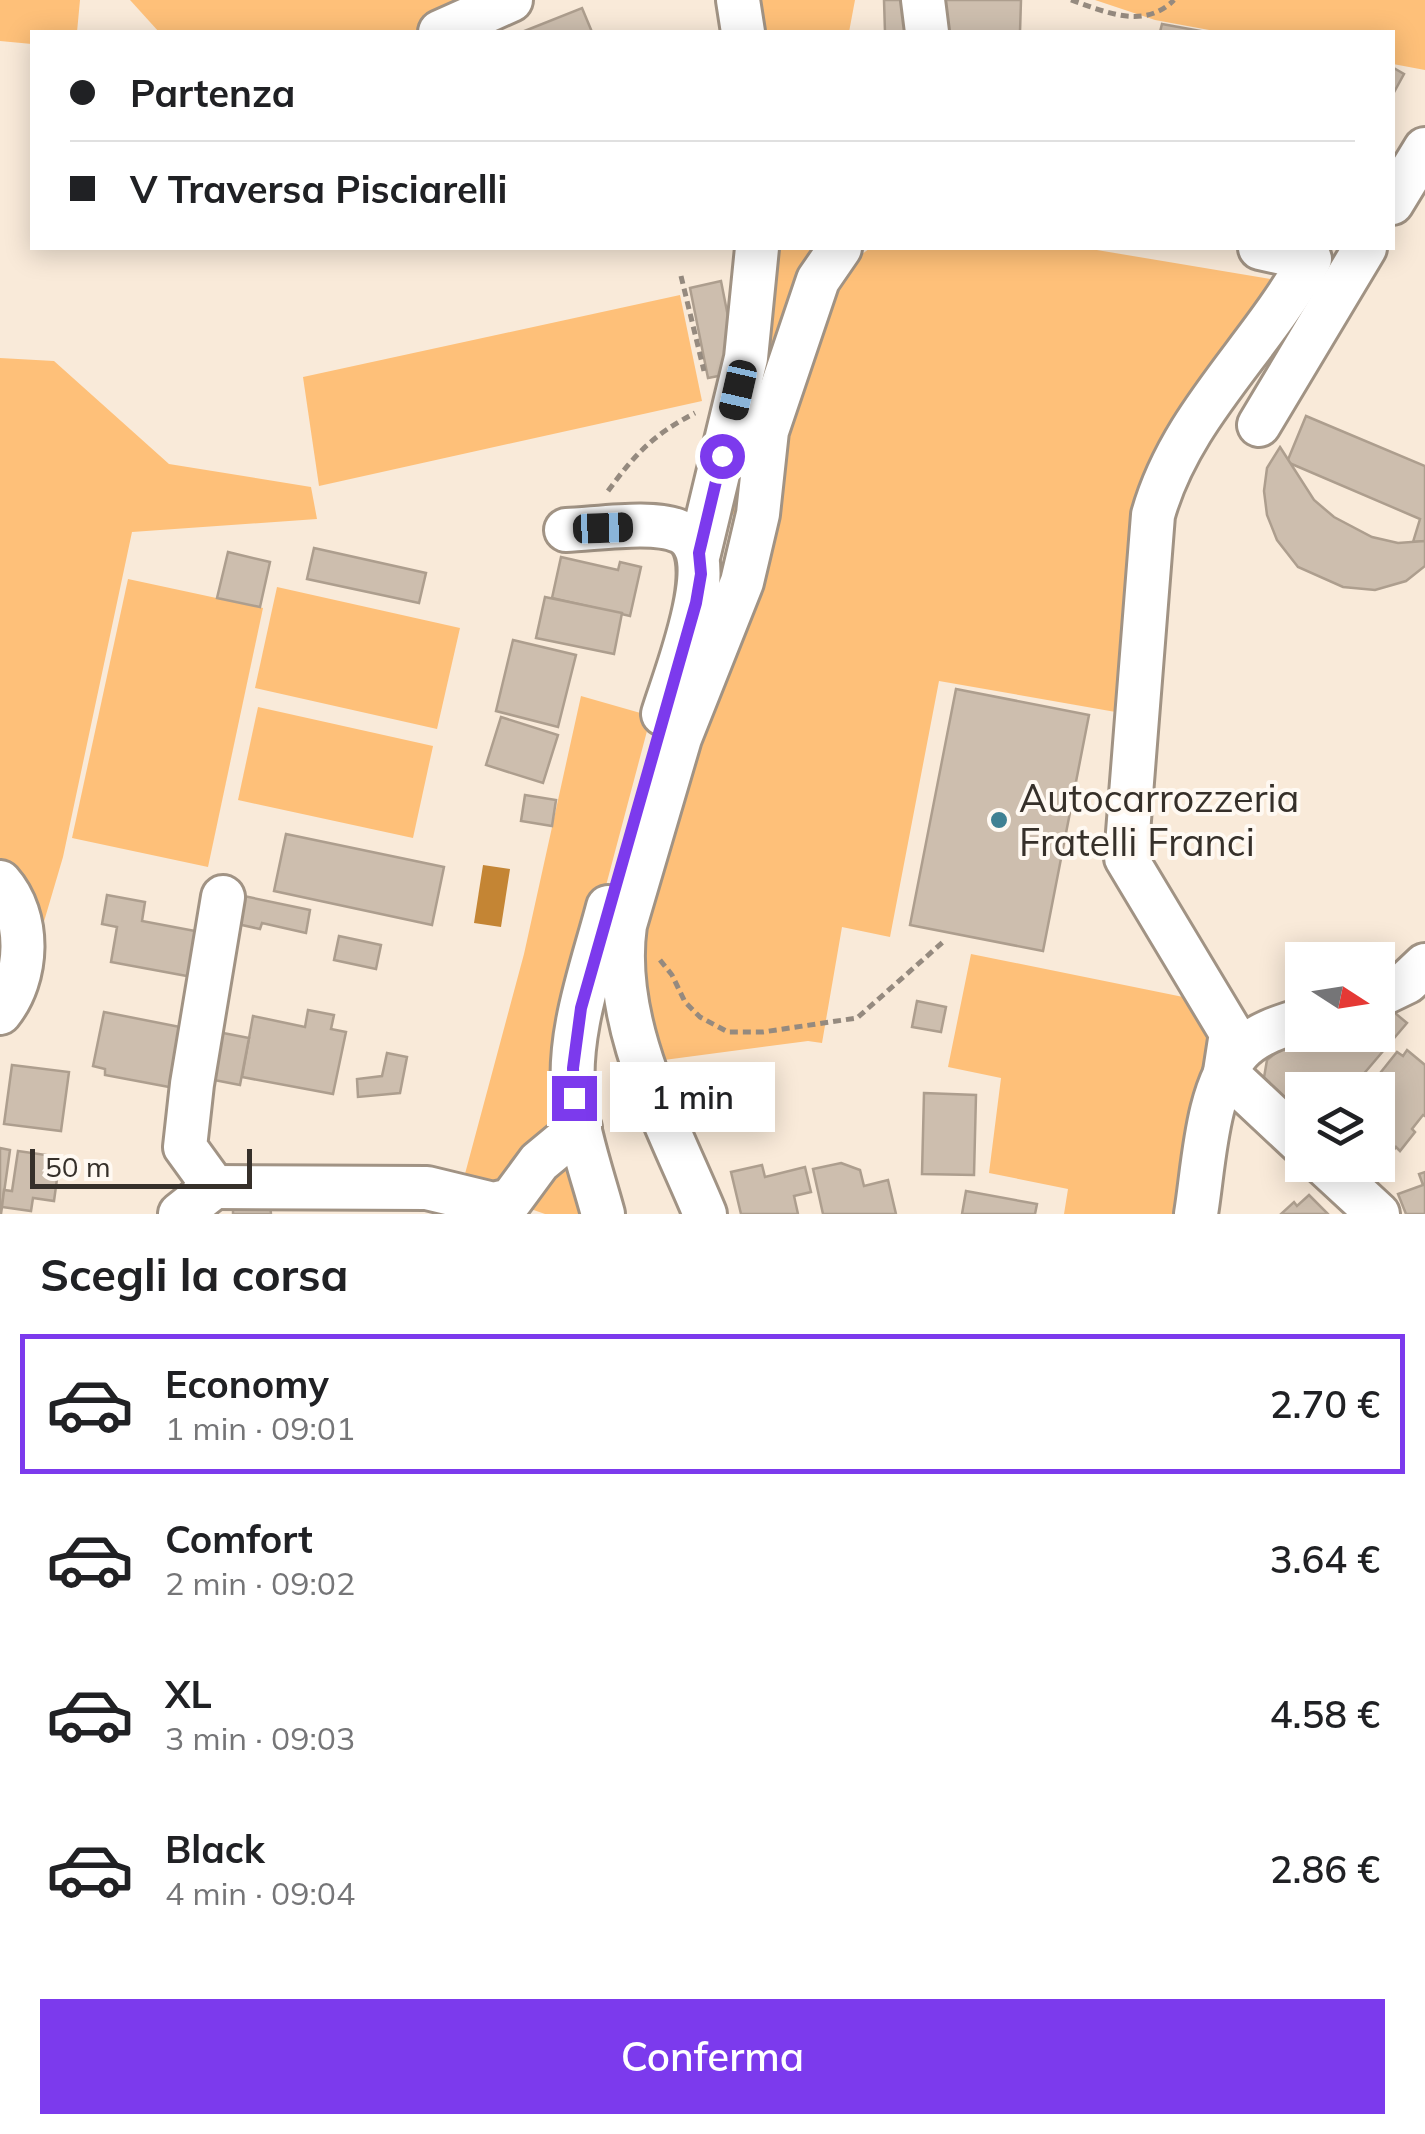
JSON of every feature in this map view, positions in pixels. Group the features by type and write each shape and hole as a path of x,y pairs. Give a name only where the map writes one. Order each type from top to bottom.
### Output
{"street":[{"path":"444,30 511,0"},
{"path":"738,0 742,30"},
{"path":"924,0 927,30"},
{"path":"1395,197 1425,148"},
{"path":"603,1214 574,1098 573,1068 581,1008 696,603 701,574 699,553 746,358 757,250"},
{"path":"705,1214 639,1054 621,953 625,924 680,738 742,582 758,514 767,430 818,280 839,250"},
{"path":"1196,1214 1230,1033 1126,858 1153,514 1162,484 1190,428 1287,301 1310,259 1269,250"},
{"path":"1259,425 1365,250"},
{"path":"570,530 658,526 679,530 692,539 699,553"},
{"path":"0,882 12,896 23,936 10,1001 0,1013"},
{"path":"214,1186 185,1147 223,897"},
{"path":"1395,988 1425,966"},
{"path":"1225,1072 1242,1048 1285,1026"},
{"path":"1225,1072 1285,1128"},
{"path":"180,1214 214,1186 427,1188 493,1204 510,1200 539,1162 580,1128"},
{"path":"1344,1182 1378,1214"}],"path":[{"path":"1071,0 1127,18 1161,12 1174,0"},
{"path":"681,276 708,389"},
{"path":"570,530 595,497 605,494 634,456 662,430 699,412"},
{"path":"621,953 646,951 658,958 672,975 685,1002 700,1017 728,1032 763,1032 856,1018 943,942"}],"shaded area":[{"path":"0,0 80,0 77,30 30,30 30,44 0,41"},
{"path":"130,0 467,0 470,9 416,30 157,30"},
{"path":"758,0 855,0 849,30 762,30"},
{"path":"1095,0 1425,0 1425,70 1395,64 1395,30 1209,30 1155,20"},
{"path":"768,250 815,250 746,516 728,513"},
{"path":"867,250 1097,250 1282,281 1171,437 1127,714 939,681 890,937 842,927 822,1043 808,1041 649,1062 634,927 789,415 830,306 852,262"},
{"path":"680,295 702,401 319,486 303,377"},
{"path":"0,358 54,361 169,464 311,487 317,519 132,532 63,857 40,935 0,877"},
{"path":"128,579 263,608 208,867 72,838"},
{"path":"277,587 460,628 437,729 255,688"},
{"path":"581,696 651,716 569,1025 587,1214 545,1214 462,1185 524,954"},
{"path":"258,707 433,746 413,838 238,800"},
{"path":"483,865 510,869 501,927 474,923"},
{"path":"971,954 1198,1000 1212,1036 1182,1214 1064,1214 1068,1189 989,1173 1001,1078 948,1067"}],"building":[{"path":"884,0 913,0 915,30 885,30"},
{"path":"930,0 1021,0 1020,30 935,30"},
{"path":"582,8 591,30 527,30"},
{"path":"1162,24 1195,30 1160,30"},
{"path":"1395,69 1404,74 1395,90"},
{"path":"721,281 733,342 729,374 708,378 690,288"},
{"path":"1306,416 1425,466 1425,541 1413,542 1420,519 1287,462"},
{"path":"1280,447 1314,500 1334,517 1372,537 1398,543 1425,541 1425,566 1406,581 1375,590 1343,587 1298,567 1277,540 1267,515 1267,468"},
{"path":"314,548 426,573 419,603 307,579"},
{"path":"228,552 270,562 260,607 217,598"},
{"path":"561,557 618,570 620,562 641,567 630,616 552,598"},
{"path":"545,597 622,613 614,654 536,638"},
{"path":"513,640 576,655 558,727 496,711"},
{"name":"Autocarrozzeria Fratelli Franci","path":"956,689 1089,715 1043,951 910,925"},
{"path":"501,717 558,735 543,783 486,765"},
{"path":"525,795 556,800 552,826 521,821"},
{"path":"286,834 444,867 432,925 274,891"},
{"path":"107,895 145,902 142,921 211,934 203,979 111,962 117,927 102,924"},
{"path":"239,895 310,910 306,933 262,923 260,929 233,923"},
{"path":"339,936 381,945 376,969 334,960"},
{"path":"917,1001 946,1007 941,1032 912,1027"},
{"path":"308,1010 334,1015 331,1029 346,1032 333,1094 242,1077 253,1016 305,1027"},
{"path":"104,1012 180,1027 169,1087 105,1075 105,1069 93,1066"},
{"path":"1395,1013 1407,1023 1395,1037"},
{"path":"218,1032 249,1038 240,1085 209,1079"},
{"path":"1284,1046 1285,1052 1382,1052 1365,1072 1285,1072 1285,1116 1261,1095 1267,1060"},
{"path":"1407,1050 1425,1065 1425,1116 1412,1129 1415,1132 1400,1151 1395,1148 1395,1072 1381,1072 1397,1052 1403,1056"},
{"path":"387,1053 407,1057 400,1093 358,1097 357,1079 382,1076"},
{"path":"12,1065 69,1072 61,1131 4,1124"},
{"path":"924,1093 976,1095 974,1175 922,1174"},
{"path":"0,1148 10,1150 1,1214 0,1214"},
{"path":"18,1151 60,1157 54,1201 33,1198 31,1211 2,1207 4,1190 12,1191"},
{"path":"841,1163 860,1170 864,1186 888,1180 896,1214 823,1214 813,1169"},
{"path":"762,1165 765,1177 805,1167 811,1192 794,1196 798,1214 741,1214 731,1172"},
{"path":"1425,1172 1425,1214 1406,1214 1398,1194 1423,1185 1419,1174"},
{"path":"966,1191 1037,1204 1035,1214 962,1214"},
{"path":"1309,1195 1328,1214 1281,1214 1294,1202 1297,1206"},
{"path":"270,1204 271,1214 233,1214 233,1205"}],"place":[{"name":"Autocarrozzeria Fratelli Franci","path":"999,820"}],"route":[{"path":"574,1098 573,1068 581,1008 696,603 701,574 699,553 722,456"}]}
